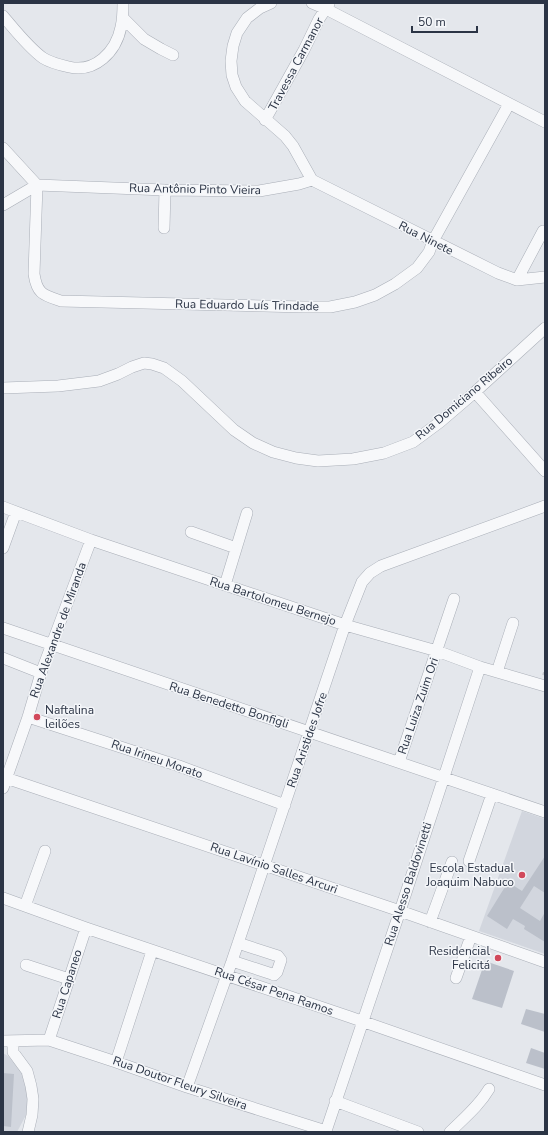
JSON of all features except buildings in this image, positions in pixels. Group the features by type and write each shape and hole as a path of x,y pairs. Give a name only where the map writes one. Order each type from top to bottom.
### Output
{"street":[{"path":"3,16 33,50 44,58 62,66 87,68 102,60 113,47 121,28 123,3"},
{"path":"271,3 260,8 247,18 238,33 233,46 231,61 232,75 244,102 285,136 293,146 312,180"},
{"path":"312,3 328,6 545,122"},
{"name":"Travessa Carmanor","path":"265,120 304,50 319,19 328,6"},
{"path":"123,18 144,39 173,55"},
{"name":"Rua Eduardo Luís Trindade","path":"37,185 34,274 36,284 41,292 47,297 61,301 330,307 355,302 375,295 395,284 417,268 429,252 433,241 509,104"},
{"path":"3,148 37,185 3,205"},
{"name":"Rua Ninete","path":"312,180 498,273 517,280 545,277"},
{"name":"Rua Antônio Pinto Vieira","path":"37,185 165,190 260,191 312,180"},
{"path":"164,228 165,190"},
{"path":"517,280 543,231"},
{"name":"Rua Domiciano Ribeiro","path":"3,388 58,386 99,381 144,364 152,364 164,368 182,381 234,430 253,443 273,452 296,458 318,461 353,459 384,453 413,442 440,422 475,392 545,328"},
{"path":"475,392 545,471"},
{"name":"Rua Aristides Jofre","path":"187,1087 265,865 345,625 362,582 370,573 381,566 545,506"},
{"name":"Rua Bartolomeu Bernejo","path":"3,507 91,540 345,625 437,651 480,667 545,686"},
{"path":"3,548 16,512"},
{"path":"225,585 247,513"},
{"path":"191,532 236,548"},
{"name":"Rua Alexandre de Miranda","path":"4,781 28,717 51,645 91,540"},
{"name":"Rua Luiza Zuim Ori","path":"399,762 454,600"},
{"path":"497,672 513,623"},
{"name":"Rua Benedetto Bonfigli","path":"3,628 545,812"},
{"path":"3,658 41,673"},
{"name":"Rua Alesso Baldovinetti","path":"335,1101 400,911 480,667"},
{"name":"Rua Irineu Morato","path":"28,717 180,766 284,805"},
{"name":"Rua Lavínio Salles Arcuri","path":"4,781 265,865 545,962"},
{"path":"469,861 492,794"},
{"path":"25,906 45,851"},
{"path":"430,922 452,862"},
{"name":"Rua César Pena Ramos","path":"3,898 152,951 363,1021 545,1085"},
{"name":"Rua Capaneo","path":"49,1040 86,928"},
{"path":"456,978 471,936"},
{"path":"232,961 274,975 277,972 280,960 278,956 238,943"},
{"path":"116,1062 152,951"},
{"path":"26,965 69,979"},
{"name":"Rua Doutor Fleury Silveira","path":"8,1041 49,1040 116,1062 305,1129 325,1132 335,1101"},
{"path":"8,1041 13,1052 27,1071 31,1086 33,1099 32,1115 28,1132"},
{"path":"450,1132 486,1096 489,1089"},
{"path":"335,1101 418,1132"}],"shaded area":[{"name":"Escola Estadual Joaquim Nabuco","path":"522,811 545,819 545,954 479,931"},
{"path":"3,1053 8,1056 23,1074 28,1099 26,1115 17,1132 3,1132"}],"place":[{"name":"Naftalina leilões","path":"37,717"},
{"name":"Escola Estadual Joaquim Nabuco","path":"522,875"},
{"name":"Residencial Felicitá","path":"498,958"}]}
